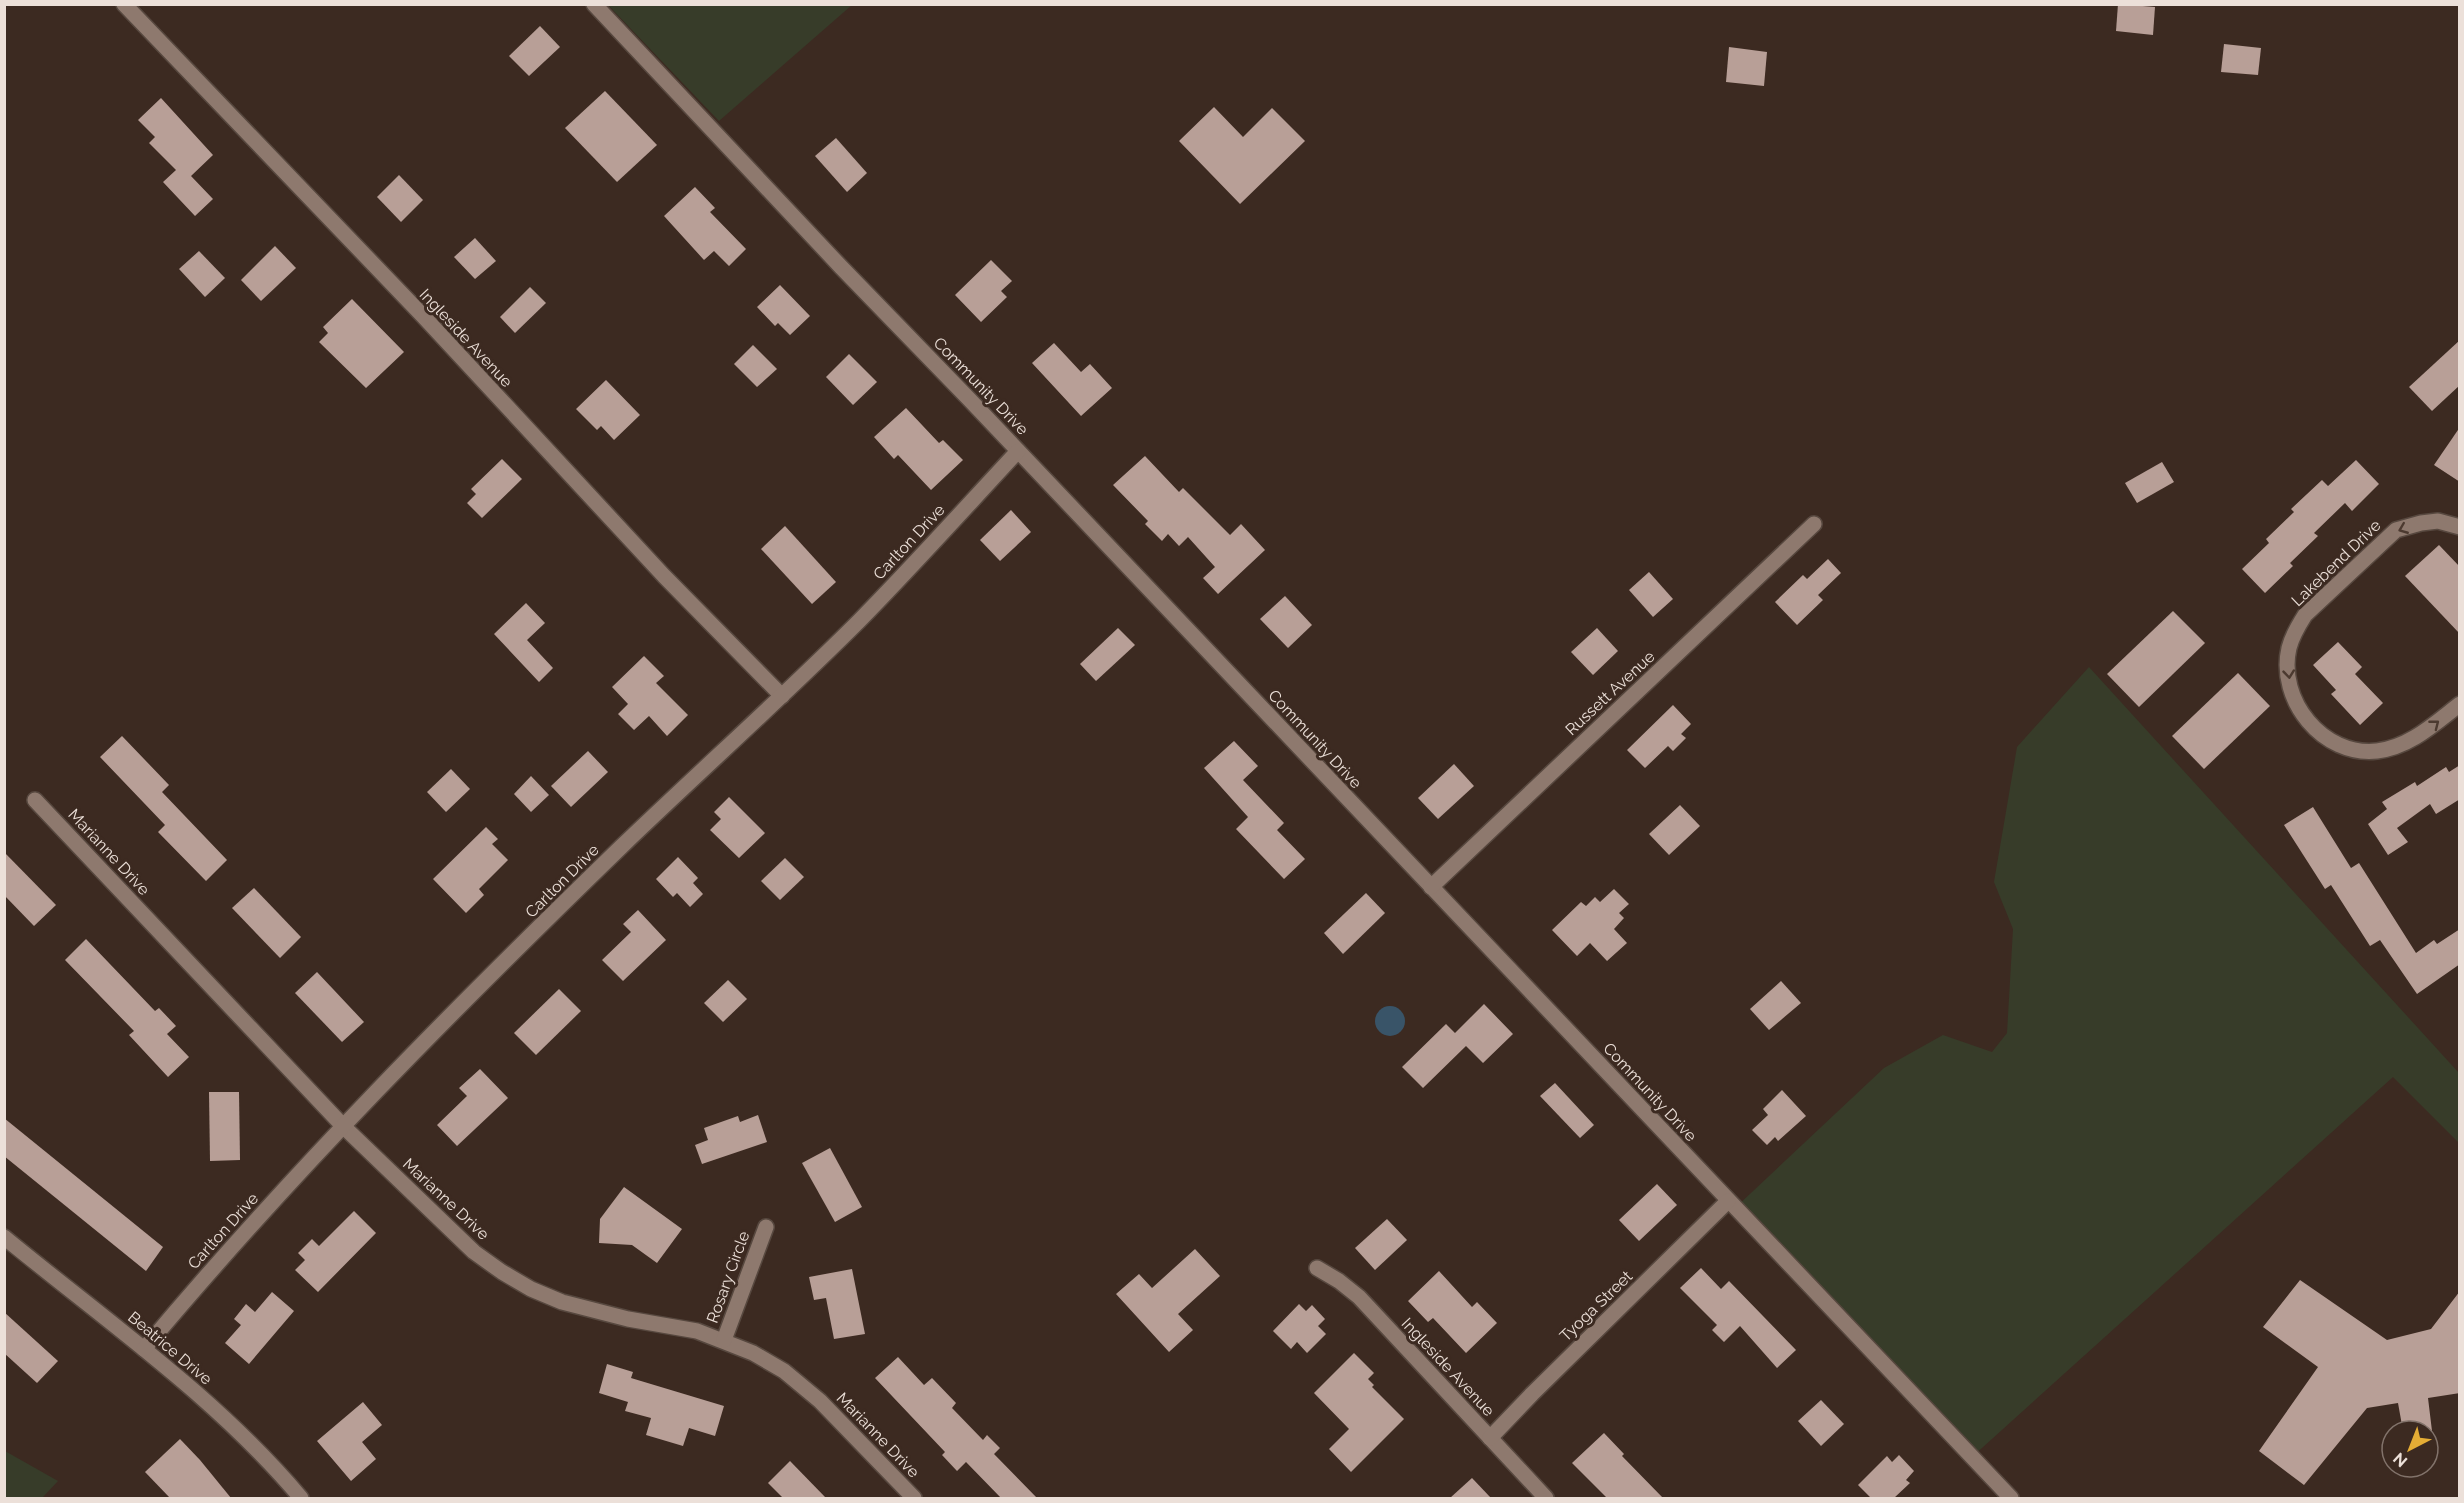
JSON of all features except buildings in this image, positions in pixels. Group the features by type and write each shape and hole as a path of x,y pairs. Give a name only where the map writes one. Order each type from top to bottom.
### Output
{"street":[{"name":"Ingleside Avenue","path":"124,4 424,317 664,576 782,696"},
{"name":"Community Drive","path":"594,4 2011,1498"},
{"name":"Carlton Drive","path":"144,1349 187,1298 404,1064 622,846 860,620 1018,451"},
{"name":"Lakebend Drive","path":"2460,526 2438,521 2396,530 2305,615 2295,630 2289,646 2288,674 2292,692 2300,710 2311,725 2335,743 2363,751 2394,748 2418,737 2460,704"},
{"name":"Russett Avenue","path":"1431,888 1814,524"},
{"name":"Marianne Drive","path":"35,800 344,1127 474,1252 531,1289 573,1305 628,1319 697,1331 753,1353 784,1371 811,1394 914,1498"},
{"name":"Tyoga Street","path":"1490,1438 1728,1201"},
{"name":"Rosary Circle","path":"724,1340 766,1227"},
{"name":"Beatrice Drive","path":"4,1237 144,1349 232,1425 301,1498"},
{"name":"Ingleside Avenue","path":"1317,1268 1339,1281 1359,1297 1546,1498"}],"green space":[{"path":"608,5 852,5 719,121"},
{"path":"2089,667 2459,1073 2459,1143 2393,1077 1972,1457 1735,1208 1884,1068 1943,1035 1992,1052 2007,1033 2013,929 1994,882 2017,747"},
{"path":"5,1451 58,1481 42,1498 5,1498"}],"water":[{"path":"1390,1006 1396,1007 1404,1015 1404,1027 1396,1035 1390,1036 1384,1035 1376,1027 1375,1021 1376,1015 1384,1007"}]}
